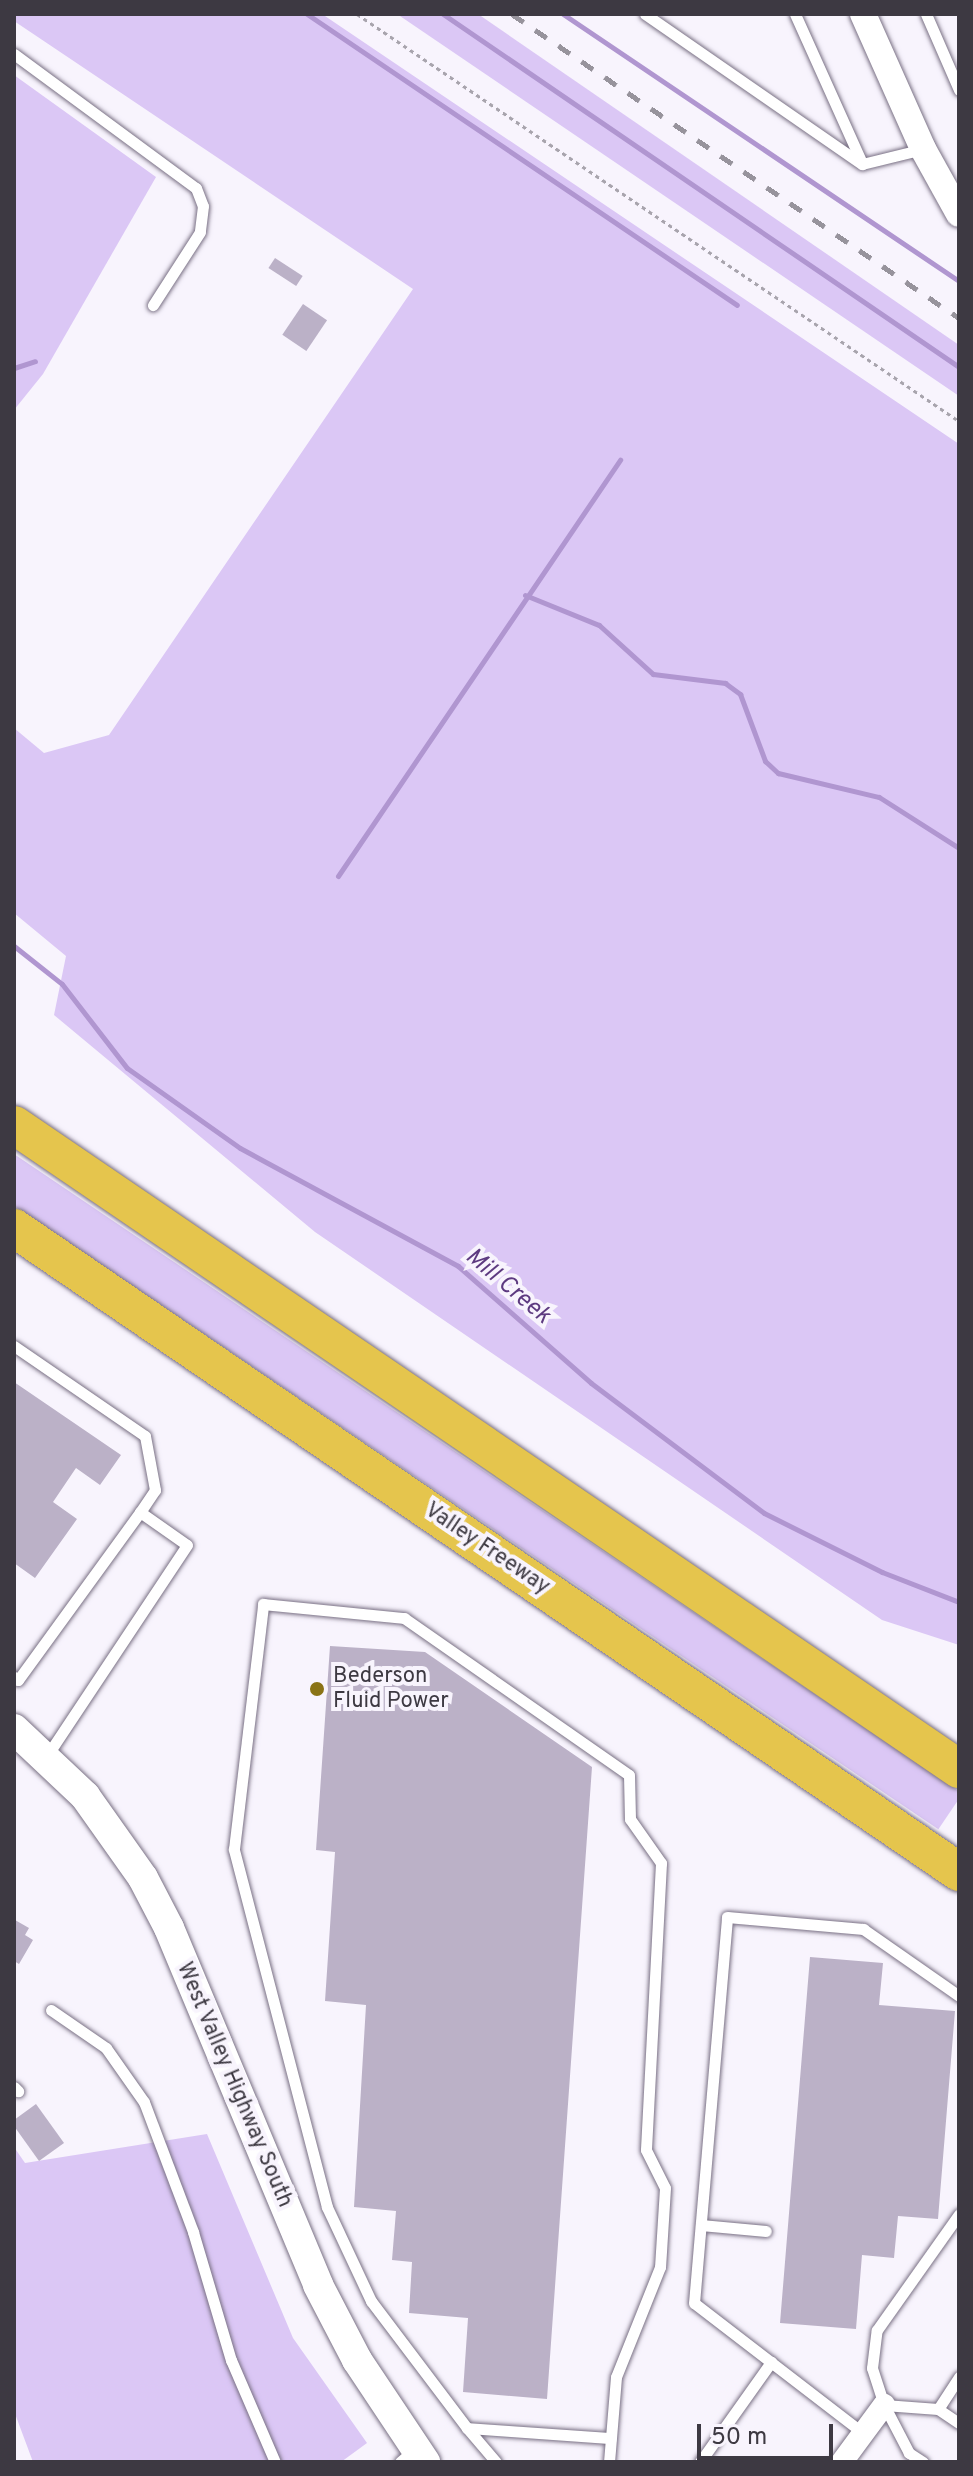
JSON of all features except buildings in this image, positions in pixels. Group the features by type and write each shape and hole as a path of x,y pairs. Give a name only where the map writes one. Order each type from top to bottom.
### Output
{"highway":[{"path":"14,1125 959,1769"},
{"name":"Valley Freeway","path":"14,1228 959,1872"}],"main road":[{"name":"West Valley Highway South","path":"14,1729 47,1757 102,1816 143,1878 169,1928 318,2285 413,2457"}],"street":[{"path":"863,14 923,149 959,214"},
{"path":"842,2462 884,2405"}],"lane":[{"path":"645,14 862,164 923,149"},
{"path":"795,14 862,164"},
{"path":"926,14 959,90"},
{"path":"14,54 196,188 203,206 200,232 153,305"},
{"path":"14,1346 145,1436 155,1490 18,1680 14,1677"},
{"path":"47,1757 187,1545 140,1512"},
{"path":"496,2462 371,2301 327,2207 234,1849 263,1604 404,1618 629,1775 630,1819 661,1863 646,2150 665,2188 660,2267 616,2377 609,2462"},
{"path":"863,2433 694,2303 727,1917 863,1929 959,1996"},
{"path":"51,2010 106,2048 144,2102 193,2232 231,2360 275,2462"},
{"path":"923,2462 909,2453 884,2405 872,2368 877,2330 959,2214"},
{"path":"701,2225 766,2231"},
{"path":"700,2462 771,2362"},
{"path":"938,2409 959,2377"},
{"path":"884,2405 938,2409 959,2423"},
{"path":"467,2428 611,2438"}],"path":[{"path":"357,14 959,421"}],"shaded area":[{"path":"14,14 322,14 959,444 959,1645 882,1620 315,1232 54,1015 66,956 14,913 14,728 44,753 109,735 413,289 14,21"},
{"path":"397,14 478,14 959,345 959,396"},
{"path":"14,75 156,177 43,374 14,410"},
{"path":"14,1154 959,1791 959,1799 938,1829 14,1206"},
{"path":"207,2134 293,2338 367,2443 341,2462 33,2462 14,2411 14,2147 25,2163"}],"waterway":[{"path":"307,14 737,305"},
{"path":"443,14 959,367"},
{"path":"563,14 959,281"},
{"path":"14,368 35,361"},
{"path":"338,876 620,460"},
{"path":"525,595 599,625 653,674 725,683 740,694 765,761 778,773 879,797 959,848"},
{"name":"Mill Creek","path":"14,946 62,984 127,1068 240,1148 458,1266 591,1383 764,1513 882,1572 959,1602"}],"railway":[{"path":"512,14 959,318"}],"place":[{"name":"Bederson Fluid Power","path":"317,1689"}]}
